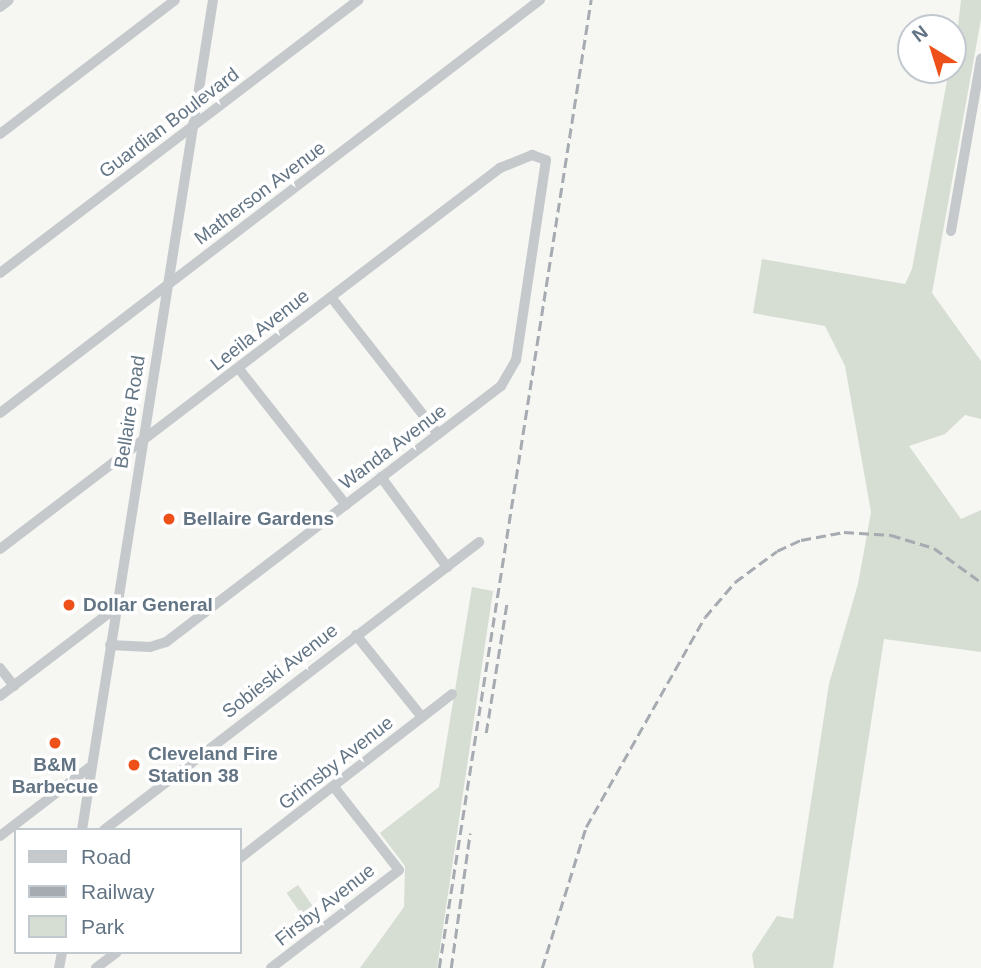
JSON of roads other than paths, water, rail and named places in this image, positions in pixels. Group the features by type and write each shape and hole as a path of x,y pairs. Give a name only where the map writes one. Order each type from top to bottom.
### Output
{"street":[{"path":"0,7 9,0"},
{"path":"0,134 175,0"},
{"name":"Bellaire Road","path":"82,828 212,0"},
{"name":"Guardian Boulevard","path":"0,273 359,0"},
{"name":"Matherson Avenue","path":"0,413 540,0"},
{"path":"951,231 981,59"},
{"name":"Leeila Avenue","path":"0,549 500,169 532,155 546,160"},
{"name":"Wanda Avenue","path":"110,645 150,647 166,642 438,434 511,372 546,160"},
{"path":"331,298 438,434"},
{"path":"239,369 346,505"},
{"path":"380,477 447,567"},
{"name":"Sobieski Avenue","path":"107,828 479,542"},
{"path":"0,696 117,607"},
{"path":"356,635 422,718"},
{"path":"0,668 14,686"},
{"name":"Grimsby Avenue","path":"242,856 452,694"},
{"path":"0,836 90,767"},
{"name":"Firsby Avenue","path":"271,968 399,870 334,786"},
{"path":"96,968 114,954"}],"railway":[{"path":"439,968 591,0"},
{"path":"542,968 586,827 705,617 735,582 777,551 801,540 844,532 891,535 934,548 981,582"},
{"path":"486,733 507,602"},
{"path":"451,968 470,833"}],"place":[{"name":"Bellaire Gardens","path":"169,519"},
{"name":"Dollar General","path":"69,605"},
{"name":"B&M Barbecue","path":"55,743"},
{"name":"Cleveland Fire Station 38","path":"134,765"}]}
